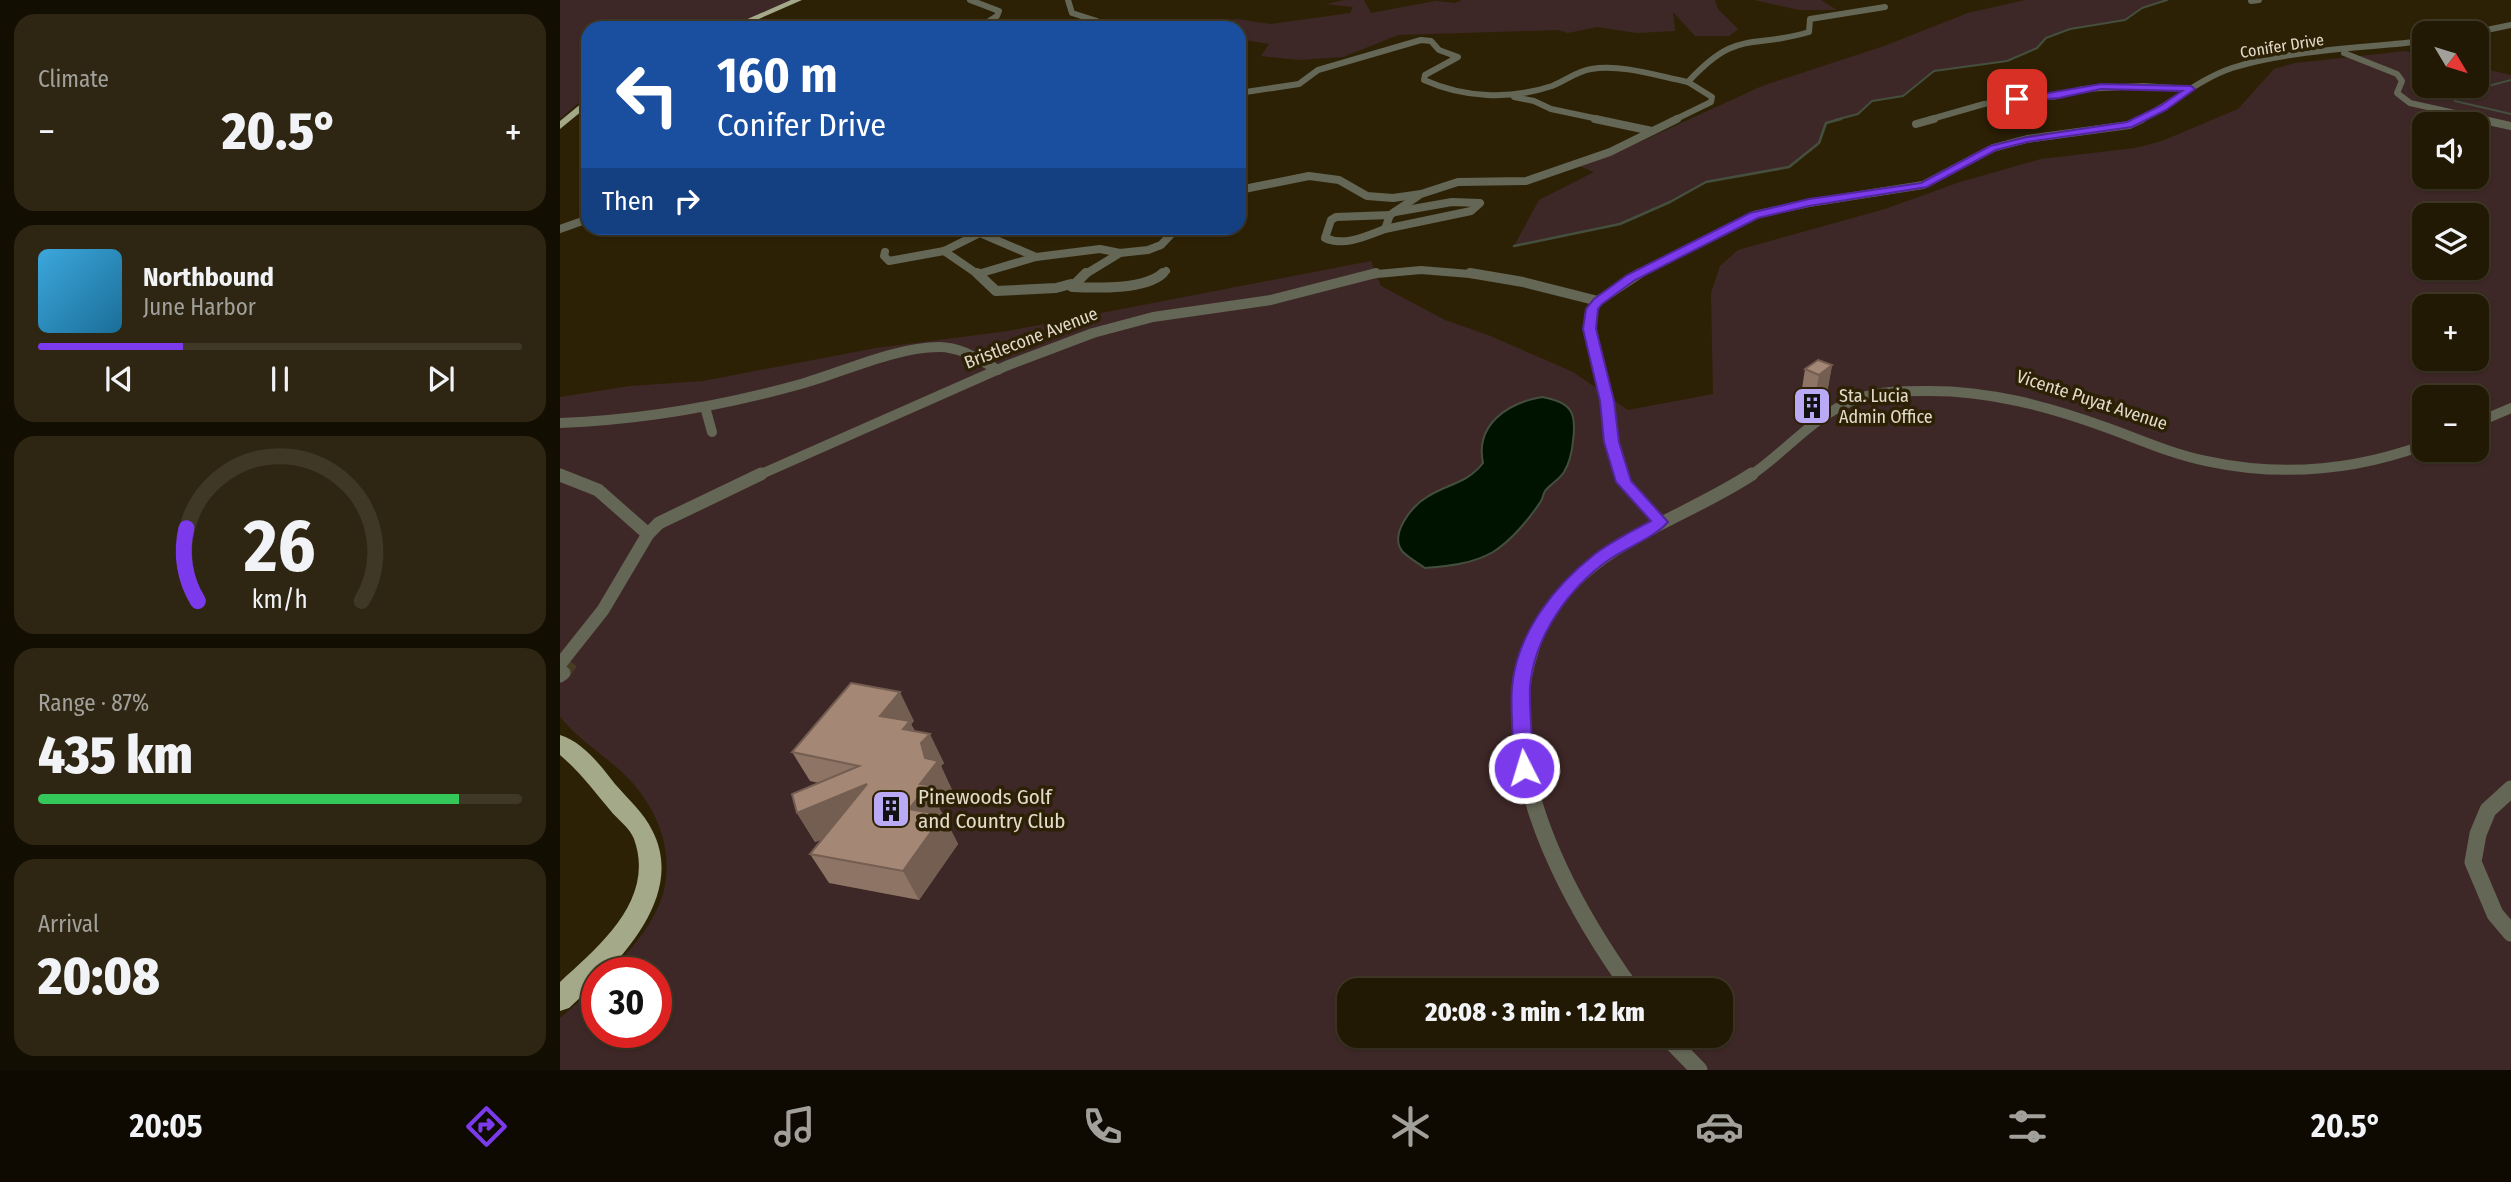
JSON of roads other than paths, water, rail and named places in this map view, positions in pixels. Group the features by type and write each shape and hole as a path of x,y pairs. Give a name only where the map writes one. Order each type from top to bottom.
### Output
{"main road":[{"path":"748,21 798,0"},
{"path":"560,126 581,107"},
{"path":"560,743 582,759 645,837 648,895 635,922 616,946 560,999"}],"street":[{"path":"970,0 999,11 997,16 989,21"},
{"path":"1068,0 1072,13 1094,21"},
{"path":"2251,1 2259,0"},
{"path":"1688,82 1716,55 1739,43 1805,34 1811,31 1810,19 1885,7"},
{"path":"2489,30 2511,25"},
{"path":"1246,92 1293,85 1305,81 1318,70 1425,40 1433,42 1439,50 1458,57 1425,75 1423,79 1426,82 1472,93 1511,95 1551,109 1651,131"},
{"name":"Conifer Drive","path":"1598,301 1631,278 1754,215 1809,202 1923,185 1993,148 2027,139 2129,125 2163,108 2214,76 2253,63 2412,42"},
{"path":"2340,51 2397,74 2402,81 2397,93 2410,103 2511,126"},
{"path":"1246,189 1309,176 1339,180 1367,196 1393,198 1421,194 1458,182 1533,180 1610,152 1712,102 1713,97 1689,86 1688,82 1608,68 1572,74 1550,86 1511,95"},
{"path":"1916,124 1984,104 2059,96 2083,89 2143,86 2191,89"},
{"path":"1385,229 1392,214 1421,194"},
{"path":"1464,200 1480,204 1471,211 1385,229 1343,242 1331,242 1325,238 1331,220 1336,218 1392,214 1464,200"},
{"path":"560,229 581,222"},
{"path":"885,252 886,259 895,261 944,251 971,235"},
{"path":"986,235 1036,257"},
{"path":"978,274 1036,257 1100,249 1120,253 1158,247 1170,235"},
{"path":"944,251 978,274 996,291 1056,288 1071,284 1120,253"},
{"path":"1071,284 1077,288 1094,288 1154,282 1166,271"},
{"name":"Bristlecone Avenue","path":"565,666 616,591 648,534 659,523 796,456 1071,340 1130,322 1264,302 1303,294 1345,280 1396,271 1488,276 1598,301"},
{"path":"1598,301 1589,316 1590,329 1607,401 1611,442 1624,482 1660,522"},
{"path":"560,423 617,421 705,407 800,384 909,351 940,347 962,351 998,370"},
{"name":"Vicente Puyat Avenue","path":"1625,978 1574,897 1536,810 1524,768 1521,688 1527,656 1546,617 1564,590 1602,556 1752,474 1838,408 1862,398 1911,391 1955,390 2007,396 2054,409 2176,453 2220,464 2266,470 2358,466 2391,459 2412,450"},
{"path":"705,407 712,432"},
{"path":"2489,417 2511,408"},
{"path":"560,475 605,491 648,534"},
{"path":"2511,789 2488,810 2473,862 2495,914 2511,933"},
{"path":"1678,1048 1699,1070"}],"waterway":[{"path":"1835,120 1858,114 1872,101 1903,96 1934,71 2007,61 2037,48 2046,38 2070,29 2125,20 2142,8 2167,0"},
{"path":"2511,80 2451,96 2455,101 2511,114"},
{"path":"1514,246 1620,224 1670,202 1706,182 1789,167 1819,143 1826,123 1841,119"}],"tunnel":[{"path":"564,673 572,662"}],"place":[{"name":"Sta. Lucia Admin Office","path":"1812,406"},
{"name":"Pinewoods Golf and Country Club","path":"891,809"}]}
